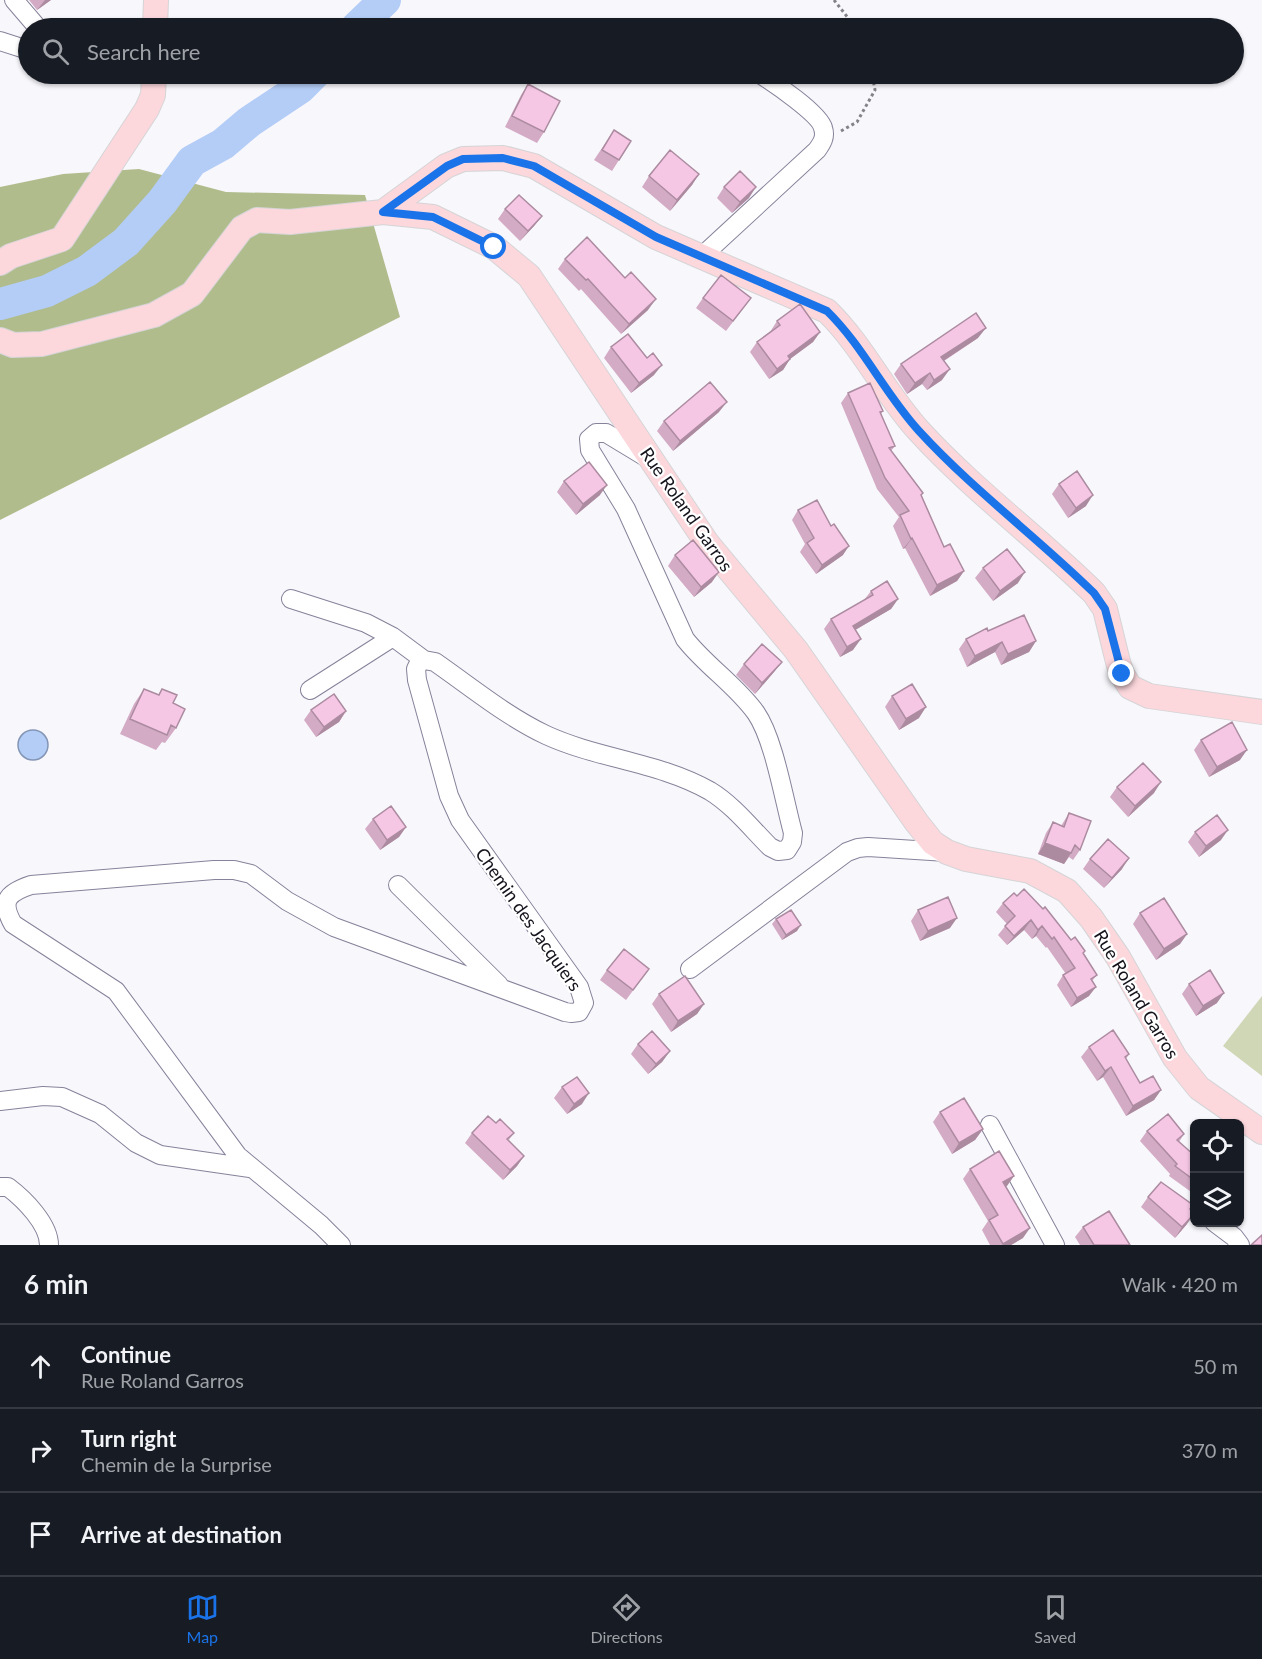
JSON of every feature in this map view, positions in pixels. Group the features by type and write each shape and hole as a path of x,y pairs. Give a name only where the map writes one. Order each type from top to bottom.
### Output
{"main road":[{"path":"155,18 156,0"},
{"path":"0,263 11,256 62,239 147,109 153,94 154,84"},
{"path":"383,212 447,166 463,159 503,158 534,166 656,237 827,311 842,326 895,403 942,456 1094,593 1105,609 1118,662 1130,687 1149,696 1262,712"},
{"name":"Rue Roland Garros","path":"0,340 13,345 42,344 154,315 192,294 242,228 256,220 290,222 383,212 433,217 494,247 529,276 706,543 796,650 933,843 947,852 966,859 1030,871 1067,891 1091,918 1118,957 1181,1066 1199,1088 1262,1132"}],"street":[{"path":"14,0 29,18"},
{"path":"0,41 18,47"},
{"path":"700,257 817,150 824,140 821,122 775,84"},
{"path":"291,599 366,623 393,637 424,660 435,662 505,710 547,735 581,749 686,780 710,791 727,803 770,847 778,851 787,850 792,843 793,833 766,732 757,714 743,697 693,650 685,639 626,509 590,450 589,440 596,433 606,433 654,462"},
{"path":"310,690 393,637"},
{"name":"Chemin des Jacquiers","path":"250,1167 228,1144 116,991 13,924 6,915 4,904 7,896 14,891 31,885 234,870 251,874 287,901 334,927 571,1013 579,1012 584,1003 579,987 460,820 449,796 417,680 418,663 424,660"},
{"path":"690,969 847,852 868,847 947,852"},
{"path":"398,885 504,989"},
{"path":"0,1101 43,1096 62,1097 100,1114 136,1143 160,1155 250,1167 321,1225 341,1245"},
{"path":"990,1125 1055,1245"},
{"path":"0,1187 8,1187 26,1201 48,1235 49,1245"},
{"path":"1221,1227 1240,1245"}],"path":[{"path":"834,0 848,18"},
{"path":"824,140 857,122 875,90 874,84"}],"green space":[{"path":"139,169 226,192 365,195 400,317 0,520 0,187 63,174"},
{"path":"1262,996 1262,1076 1223,1046"}],"water":[{"path":"33,730 39,731 47,739 47,751 39,759 33,760 27,759 19,751 18,745 19,739 27,731"}],"building":[{"path":"528,84 560,101 544,132 512,116"},
{"path":"614,130 631,141 619,160 602,150"},
{"path":"670,150 699,174 677,200 649,176"},
{"path":"740,171 756,187 740,202 724,187"},
{"path":"519,195 542,216 528,231 505,209"},
{"path":"587,237 625,278 631,272 656,299 629,324 588,279 586,280 565,259"},
{"path":"721,275 751,298 733,321 703,298"},
{"path":"800,304 820,332 788,356 790,359 777,369 757,342 780,325 777,321"},
{"path":"976,313 986,328 941,357 950,369 934,380 930,373 915,383 901,364"},
{"path":"628,334 647,358 653,353 662,365 639,383 611,347"},
{"path":"710,382 727,402 680,441 664,421"},
{"path":"870,383 895,446 889,448 923,493 921,495 944,547 950,544 964,571 937,585 900,515 909,511 885,478 848,393"},
{"path":"589,462 607,485 583,504 564,481"},
{"path":"1077,471 1093,495 1076,508 1059,484"},
{"path":"817,500 831,526 834,524 849,546 822,565 807,543 814,538 798,510"},
{"path":"693,540 719,572 701,587 675,555"},
{"path":"1007,549 1025,572 1000,591 983,568"},
{"path":"887,581 898,599 853,626 861,639 847,647 831,619 873,595 871,591"},
{"path":"1024,615 1036,641 1008,654 1002,642 975,656 966,639 987,628 988,631"},
{"path":"762,644 782,662 762,683 744,664"},
{"path":"912,684 926,707 906,719 892,696"},
{"path":"144,689 159,695 162,689 177,695 173,703 185,709 176,728 171,725 167,735 130,719"},
{"path":"334,694 346,711 324,727 311,710"},
{"path":"1232,722 1247,750 1217,767 1201,740"},
{"path":"1143,763 1161,782 1135,806 1117,787"},
{"path":"391,806 406,827 387,840 373,819"},
{"path":"1069,813 1091,821 1080,850 1075,845 1071,853 1045,843 1053,822 1064,827"},
{"path":"1217,815 1228,830 1206,846 1195,832"},
{"path":"1108,839 1129,858 1112,878 1090,859"},
{"path":"1024,889 1043,909 1045,907 1071,940 1075,937 1097,975 1091,979 1096,987 1077,998 1063,975 1075,968 1054,937 1052,939 1042,926 1038,930 1031,920 1014,936 1005,926 1015,916 1003,903 1014,893 1017,896"},
{"path":"948,897 957,918 928,931 918,910"},
{"path":"1164,898 1187,934 1164,949 1140,913"},
{"path":"791,910 801,925 786,935 776,919"},
{"path":"624,949 649,969 633,990 607,970"},
{"path":"1210,970 1224,993 1203,1006 1189,984"},
{"path":"685,976 704,1004 678,1021 659,994"},
{"path":"1113,1030 1129,1054 1125,1057 1140,1083 1153,1076 1161,1090 1133,1106 1111,1067 1105,1071 1089,1047"},
{"path":"652,1031 670,1051 656,1064 638,1044"},
{"path":"577,1077 589,1093 574,1104 562,1087"},
{"path":"964,1098 983,1129 959,1143 940,1112"},
{"path":"1168,1114 1184,1134 1177,1140 1190,1151 1190,1177 1175,1166 1177,1164 1147,1131"},
{"path":"488,1116 496,1123 500,1119 514,1133 507,1139 524,1156 510,1170 472,1133"},
{"path":"999,1151 1014,1176 1003,1182 1030,1228 1003,1244 989,1220 998,1215 970,1169"},
{"path":"1161,1182 1190,1203 1190,1218 1182,1227 1148,1197"},
{"path":"1109,1211 1130,1245 1094,1245 1083,1227"},
{"path":"1262,1235 1262,1245 1251,1245"}],"waterway":[{"path":"366,18 385,0"},
{"path":"0,304 47,291 87,271 126,242 162,202 192,161 223,144 249,122 304,84"}],"route":[{"path":"494,247 433,217 383,212 447,166 463,159 503,158 534,166 656,237 827,311 842,326 895,403 942,456 1094,593 1105,609 1122,674"}]}
